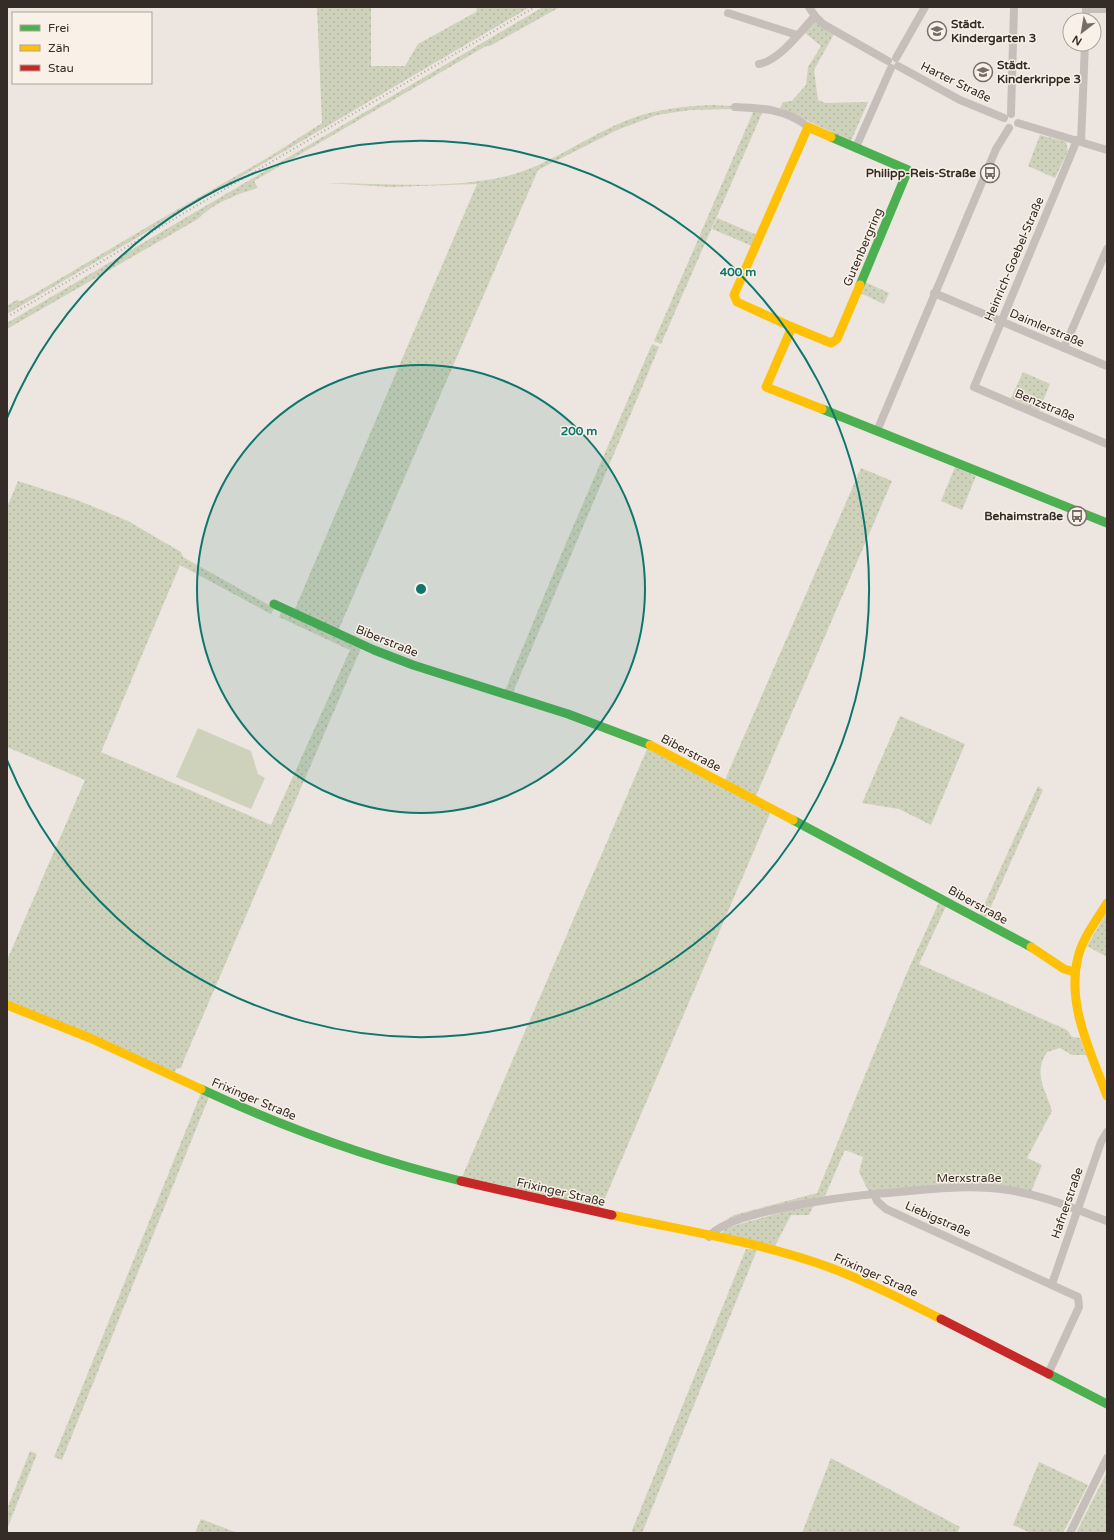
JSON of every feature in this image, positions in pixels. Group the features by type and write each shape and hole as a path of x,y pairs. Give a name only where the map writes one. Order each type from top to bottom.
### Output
{"street":[{"name":"Harter Straße","path":"809,7 823,24 893,63 960,100 1008,116 1016,116 1018,123"},
{"path":"856,147 893,63 926,7"},
{"path":"1009,128 1005,124 1008,116 1014,7"},
{"path":"1086,8 1107,9"},
{"path":"728,13 797,35"},
{"path":"759,64 771,61 815,16"},
{"path":"1079,141 1085,52"},
{"name":"Gutenbergring","path":"735,108 769,109 784,114 808,127 908,170 837,339 832,343 737,302 734,295 808,127"},
{"path":"1009,128 1014,128 1018,123 1107,150"},
{"path":"877,431 996,149 1009,128"},
{"name":"Heinrich-Goebel-Straße","path":"974,387 1000,321 1079,141"},
{"path":"1064,348 1107,249"},
{"name":"Daimlerstraße","path":"934,293 1107,366"},
{"path":"792,327 766,386 1107,523"},
{"name":"Benzstraße","path":"974,387 1107,444"},
{"name":"Biberstraße","path":"274,604 374,650 413,665 568,714 652,746 963,910 1032,948 1064,969 1075,972"},
{"path":"1107,902 1082,946 1075,972 1076,999 1083,1029 1107,1096"},
{"name":"Frixinger Straße","path":"7,1005 90,1038 259,1116 364,1155 435,1175 767,1249 813,1262 850,1275 894,1295 1107,1404"},
{"name":"Hafnerstraße","path":"1052,1284 1077,1210 1107,1132"},
{"name":"Merxstraße","path":"874,1194 988,1188 1026,1193 1107,1221"},
{"path":"709,1237 711,1233 722,1226 784,1208 817,1201 874,1194"},
{"name":"Liebigstraße","path":"874,1194 877,1201 886,1209 1078,1297 1080,1303 1048,1374"},
{"path":"1070,1533 1107,1458"}],"green space":[{"path":"317,7 371,7 371,66 405,66 418,44 476,12 477,7 530,7 7,314 7,306 16,300 21,301 34,294 269,157 322,123"},
{"path":"543,7 560,7 490,46 486,46 254,181 258,188 234,196 218,204 198,219 7,329 7,323"},
{"path":"815,20 834,34 814,70 818,100 825,103 868,102 851,141 780,108 783,102 792,101 806,85 808,67 821,46 804,32"},
{"path":"713,105 732,106 733,109 690,110 657,115 617,130 538,170 338,631 294,611 477,184 391,187 326,183 417,185 462,183 507,176 539,165 599,133 630,119 671,109"},
{"path":"754,110 763,111 661,344 654,341"},
{"path":"1040,135 1066,142 1068,151 1055,178 1028,166"},
{"path":"717,218 757,235 752,246 712,229"},
{"path":"865,282 889,293 884,304 860,293"},
{"path":"652,344 659,347 512,695 504,693 566,543"},
{"path":"1023,372 1050,384 1039,411 1011,398"},
{"path":"955,467 976,476 962,510 941,501"},
{"path":"861,468 892,481 755,798 724,782"},
{"path":"18,481 77,500 128,521 181,552 183,557 274,608 271,614 180,565 101,752 271,825 350,650 279,617 281,612 362,646 181,1068 176,1069 175,1073 7,1001 7,960 85,780 7,747 7,507"},
{"path":"900,716 965,744 931,825 899,809 862,803"},
{"path":"198,728 251,751 258,774 265,778 251,809 176,777"},
{"path":"648,747 771,811 600,1210 462,1177"},
{"path":"1038,786 1043,790 985,920 979,916"},
{"path":"940,900 947,904 919,964 1067,1030 1072,1037 1080,1038 1086,1055 1072,1055 1060,1048 1047,1052 1043,1060 1041,1067 1042,1081 1052,1111 1027,1158 1042,1165 1031,1192 1014,1187 869,1192 859,1172 863,1157 845,1150 825,1196 722,1223 734,1215 817,1193 905,977"},
{"path":"1107,912 1107,957 1087,946"},
{"path":"201,1093 209,1097 62,1460 54,1457"},
{"path":"815,1203 809,1215 791,1215 775,1246 722,1236 725,1228"},
{"path":"746,1249 757,1250 642,1533 631,1533"},
{"path":"30,1451 37,1454 7,1529 7,1509"},
{"path":"831,1458 960,1527 957,1533 802,1533"},
{"path":"1039,1462 1088,1485 1063,1533 1031,1533 1013,1525"},
{"path":"1107,1472 1107,1531 1104,1533 1076,1533"},
{"path":"201,1519 238,1533 195,1533"}],"railway":[{"path":"7,317 535,7"}],"traffic: fast":[{"path":"831,137 908,170 860,285"},
{"path":"822,409 1107,523"},
{"path":"274,604 374,650 413,665 568,714 650,745"},
{"path":"793,820 1031,947"},
{"path":"201,1089 264,1117 361,1153 461,1181"},
{"path":"1049,1374 1107,1404"}],"traffic: slow":[{"path":"792,327 737,302 734,295 808,127 831,137"},
{"path":"822,409 766,387 792,327 831,343 837,339 860,285"},
{"path":"650,745 793,820"},
{"path":"1107,903 1083,943 1078,957 1075,975 1075,992 1082,1028 1107,1096"},
{"path":"1031,947 1064,969 1075,972"},
{"path":"7,1005 90,1038 201,1089"},
{"path":"612,1215 750,1244 804,1259 859,1279 941,1319"}],"traffic: jam":[{"path":"461,1181 612,1215"},
{"path":"941,1319 1049,1374"}],"place":[{"name":"Städt. Kindergarten 3","path":"937,31"},
{"name":"Städt. Kinderkrippe 3","path":"983,72"},
{"name":"Philipp-Reis-Straße","path":"990,173"},
{"name":"Behaimstraße","path":"1077,516"}]}
